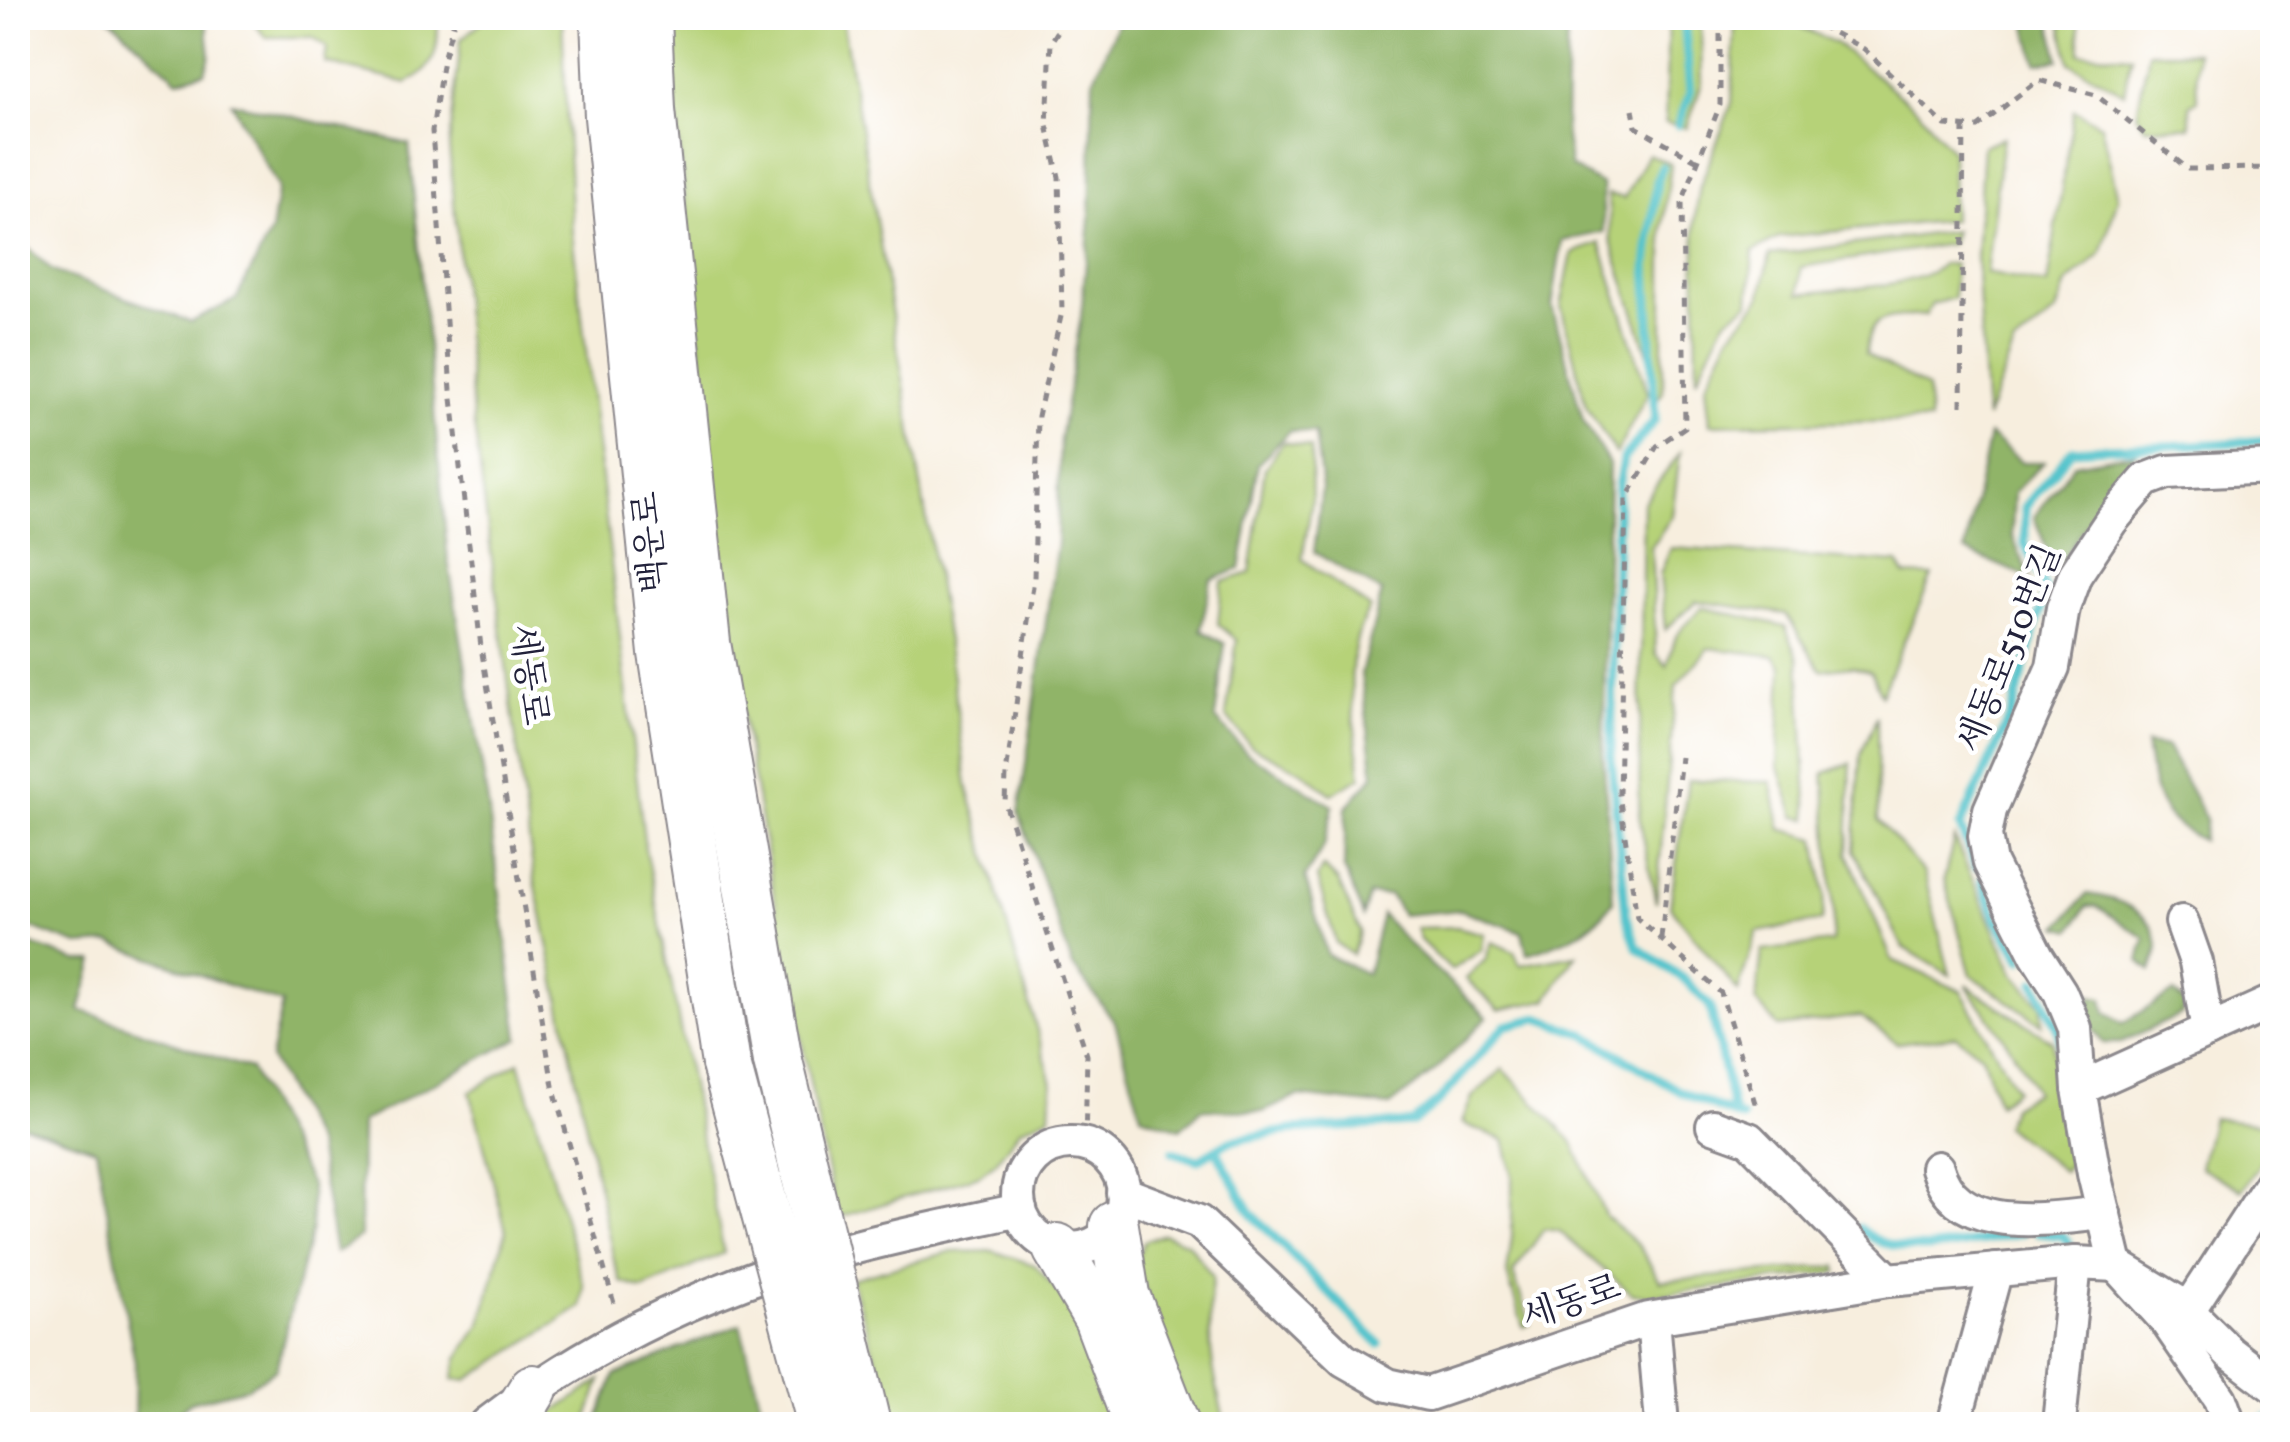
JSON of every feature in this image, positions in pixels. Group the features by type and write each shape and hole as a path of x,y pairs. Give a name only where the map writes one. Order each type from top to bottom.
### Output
{"highway":[{"name":"백운로","path":"605,18 610,117 663,652 726,1064 822,1424"},
{"name":"백운로","path":"648,18 652,110 706,643 778,1061 866,1424"},
{"path":"1119,1210 1125,1296 1175,1424"},
{"path":"1057,1248 1098,1318 1138,1424"}],"street":[{"name":"세동로510번길","path":"2116,1266 2079,1090 2076,1028 1990,863 1984,836 1990,810 2053,667 2063,608 2075,575 2123,508 2146,480 2167,472 2272,467"},
{"path":"2182,922 2196,962 2208,1031"},
{"path":"2079,1090 2272,1002"},
{"path":"1713,1126 1749,1139 1888,1280"},
{"path":"1058,1145 1085,1146 1106,1156 1117,1169 1119,1210 1093,1245 1057,1248 1040,1240 1028,1227 1018,1194 1030,1163 1043,1152 1058,1145"},
{"path":"1938,1168 1942,1183 1966,1208 2018,1220 2104,1213"},
{"path":"2182,1305 2195,1300 2272,1182"},
{"path":"487,1424 522,1407 623,1334 726,1288 853,1247 1020,1210"},
{"name":"세동로","path":"1119,1210 1199,1222 1344,1360 1388,1385 1428,1394 1653,1319 1888,1280 2075,1263 2116,1266 2182,1305 2229,1352 2272,1385"},
{"path":"2060,1424 2075,1263"},
{"path":"2116,1266 2165,1319 2220,1399 2229,1424"},
{"path":"1954,1424 1996,1270"},
{"path":"1653,1319 1662,1424"}],"path":[{"name":"세동로","path":"455,18 443,60 432,132 451,390 482,647 553,1086 623,1334"},
{"path":"1066,18 1051,42 1047,126 1059,177 1062,312 1038,416 1034,578 1005,803 1087,1055 1085,1146"},
{"path":"1720,18 1720,105 1682,202 1685,427 1657,446 1626,499 1620,794 1637,918 1721,993 1755,1103 1749,1139"},
{"path":"1806,18 1864,48 1945,126 1978,128 2038,80 2096,95 2188,169 2272,168"},
{"path":"1632,109 1636,128 1698,161"},
{"path":"1960,406 1964,126"},
{"path":"1661,939 1681,756"}],"green space":[{"path":"109,18 206,18 210,56 205,72 178,80"},
{"path":"250,18 438,18 437,39 430,64 407,83 325,63 327,47 313,37 266,37"},
{"path":"486,18 562,18 572,233 645,848 724,1253 643,1289 621,1282 614,1261 534,877 473,417 449,147 461,39"},
{"path":"672,18 842,18 951,664 967,785 1052,1083 1050,1116 1020,1129 996,1162 979,1175 837,1218 785,958 732,656 675,108"},
{"path":"1120,18 1567,18 1565,129 1570,166 1602,185 1604,232 1562,241 1552,306 1583,420 1609,464 1603,752 1613,901 1586,928 1564,941 1527,954 1522,932 1461,910 1402,915 1390,895 1369,895 1363,916 1344,869 1346,808 1374,775 1361,674 1382,592 1314,552 1322,488 1315,433 1289,431 1258,464 1240,569 1211,580 1201,630 1225,644 1215,718 1247,753 1333,806 1324,846 1305,877 1327,955 1367,974 1382,914 1487,1017 1435,1071 1390,1106 1298,1096 1263,1112 1202,1109 1180,1129 1141,1115 1115,1022 1072,965 1019,813 1057,543 1060,439 1081,317 1090,219 1093,80"},
{"path":"1668,18 1701,18 1702,83 1687,128 1665,123"},
{"path":"1735,18 1781,18 1836,43 1918,110 1952,151 1953,220 1780,237 1753,252 1749,303 1725,320 1697,379 1695,219 1700,186 1732,103"},
{"path":"2025,18 2050,18 2059,60 2037,63"},
{"path":"2060,18 2079,18 2080,53 2132,56 2124,93 2070,63"},
{"path":"2148,52 2196,52 2197,101 2190,105 2190,127 2145,127 2137,114"},
{"path":"231,102 409,144 448,560 487,797 519,1038 361,1122 360,1237 335,1253 317,1146 270,1058 282,1004 110,943 78,945 18,923 18,239 53,271 191,322 236,299 271,232 278,187"},
{"path":"2074,110 2101,125 2118,197 2101,254 2066,284 2056,312 2014,346 1986,418 1976,257 1983,146 2003,137 1986,273 2047,285"},
{"path":"1648,154 1671,164 1663,226 1663,392 1657,400 1649,357 1611,241 1608,194 1624,198"},
{"path":"1955,231 1951,244 1801,267 1799,294 1896,283 1931,272 1942,264 1954,264 1954,298 1932,304 1926,315 1883,320 1871,330 1868,340 1866,354 1927,388 1930,421 1710,424 1706,385 1730,335 1760,299 1770,255"},
{"path":"1600,243 1648,393 1616,454 1586,406 1561,306 1572,253"},
{"path":"1989,435 2022,462 2044,462 2014,492 2012,535 2030,578 1965,551"},
{"path":"1283,442 1311,448 1312,502 1302,559 1370,608 1360,628 1352,669 1361,777 1331,794 1303,772 1251,746 1226,716 1237,640 1218,624 1222,582 1250,573 1265,468"},
{"path":"1680,453 1672,516 1651,547 1656,654 1667,666 1676,636 1701,607 1785,626 1799,659 1808,819 1795,817 1778,765 1782,667 1774,656 1709,648 1676,686 1656,903 1639,816 1643,503"},
{"path":"2135,453 2055,570 2034,517 2074,464"},
{"path":"1671,548 1898,563 1905,575 1932,576 1881,695 1871,672 1852,666 1821,670 1786,614 1696,601 1665,630 1660,574"},
{"path":"1877,716 1878,820 1924,873 1950,975 1903,947 1854,850 1861,754"},
{"path":"2146,744 2167,747 2206,819 2202,840 2165,812 2154,788"},
{"path":"1851,763 1848,854 1892,960 1961,991 2016,1089 1998,1104 1982,1055 1956,1036 1897,1043 1860,1016 1778,1027 1756,1001 1762,951 1832,942 1834,916 1824,773"},
{"path":"1688,780 1771,782 1781,829 1816,839 1825,895 1822,921 1757,932 1738,991 1670,907"},
{"path":"1954,838 2014,974 2042,1006 2042,1024 1971,975 1944,879"},
{"path":"1323,867 1338,881 1360,931 1352,955 1336,943 1317,878"},
{"path":"2087,894 2122,903 2150,924 2158,947 2151,971 2139,961 2145,938 2096,906 2087,906 2072,930 2059,926"},
{"path":"1457,927 1484,934 1482,950 1451,970 1420,940 1416,928"},
{"path":"18,940 77,961 94,961 80,1010 250,1069 311,1185 311,1230 276,1369 247,1388 190,1402 167,1424 134,1421 135,1363 96,1149 18,1123"},
{"path":"1492,942 1514,952 1520,965 1576,955 1547,1000 1499,1010 1466,979 1485,960"},
{"path":"1966,985 2052,1041 2071,1162 2063,1171 2004,1125 2012,1106 2035,1092"},
{"path":"2173,993 2186,1004 2182,1014 2121,1043 2103,1043 2092,1028 2090,996 2103,998 2106,1013 2123,1023"},
{"path":"519,1062 584,1286 581,1307 467,1380 453,1379 458,1358 481,1323 506,1231 470,1092"},
{"path":"1503,1069 1572,1141 1606,1217 1639,1246 1660,1281 1837,1266 1838,1272 1650,1296 1632,1294 1559,1231 1544,1229 1513,1273 1530,1324 1523,1327 1507,1274 1512,1237 1512,1173 1504,1140 1462,1123 1472,1097"},
{"path":"2212,1118 2272,1125 2272,1152 2242,1190 2200,1167"},
{"path":"1164,1234 1188,1243 1213,1277 1211,1351 1225,1424 1193,1424 1135,1263 1144,1241"},
{"path":"993,1251 1035,1265 1072,1308 1112,1424 896,1424 851,1279 949,1252"},
{"path":"740,1324 766,1424 596,1424 615,1375"},
{"path":"601,1380 586,1424 542,1424 554,1412"}],"waterway":[{"path":"1678,125 1690,94 1684,18"},
{"path":"1662,167 1647,265 1655,420 1623,459 1618,487 1611,754 1626,915 1637,947 1684,979 1710,1006 1734,1114"},
{"path":"1976,866 1960,827 2012,713 2046,590 2025,544 2025,507 2072,450 2272,439"},
{"path":"1982,880 1997,920 2022,960"},
{"path":"2035,982 2058,1029 2061,1046"},
{"path":"1173,1152 1198,1160 1230,1141 1291,1130 1412,1123 1439,1101 1505,1026 1538,1018 1584,1034 1681,1092 1742,1118"},
{"path":"1216,1150 1251,1213 1379,1344"},
{"path":"1859,1228 1895,1246 1915,1248 1960,1245 2022,1233"},
{"path":"2038,1233 2063,1236 2069,1242"},
{"path":"2267,1418 2272,1422"}]}
